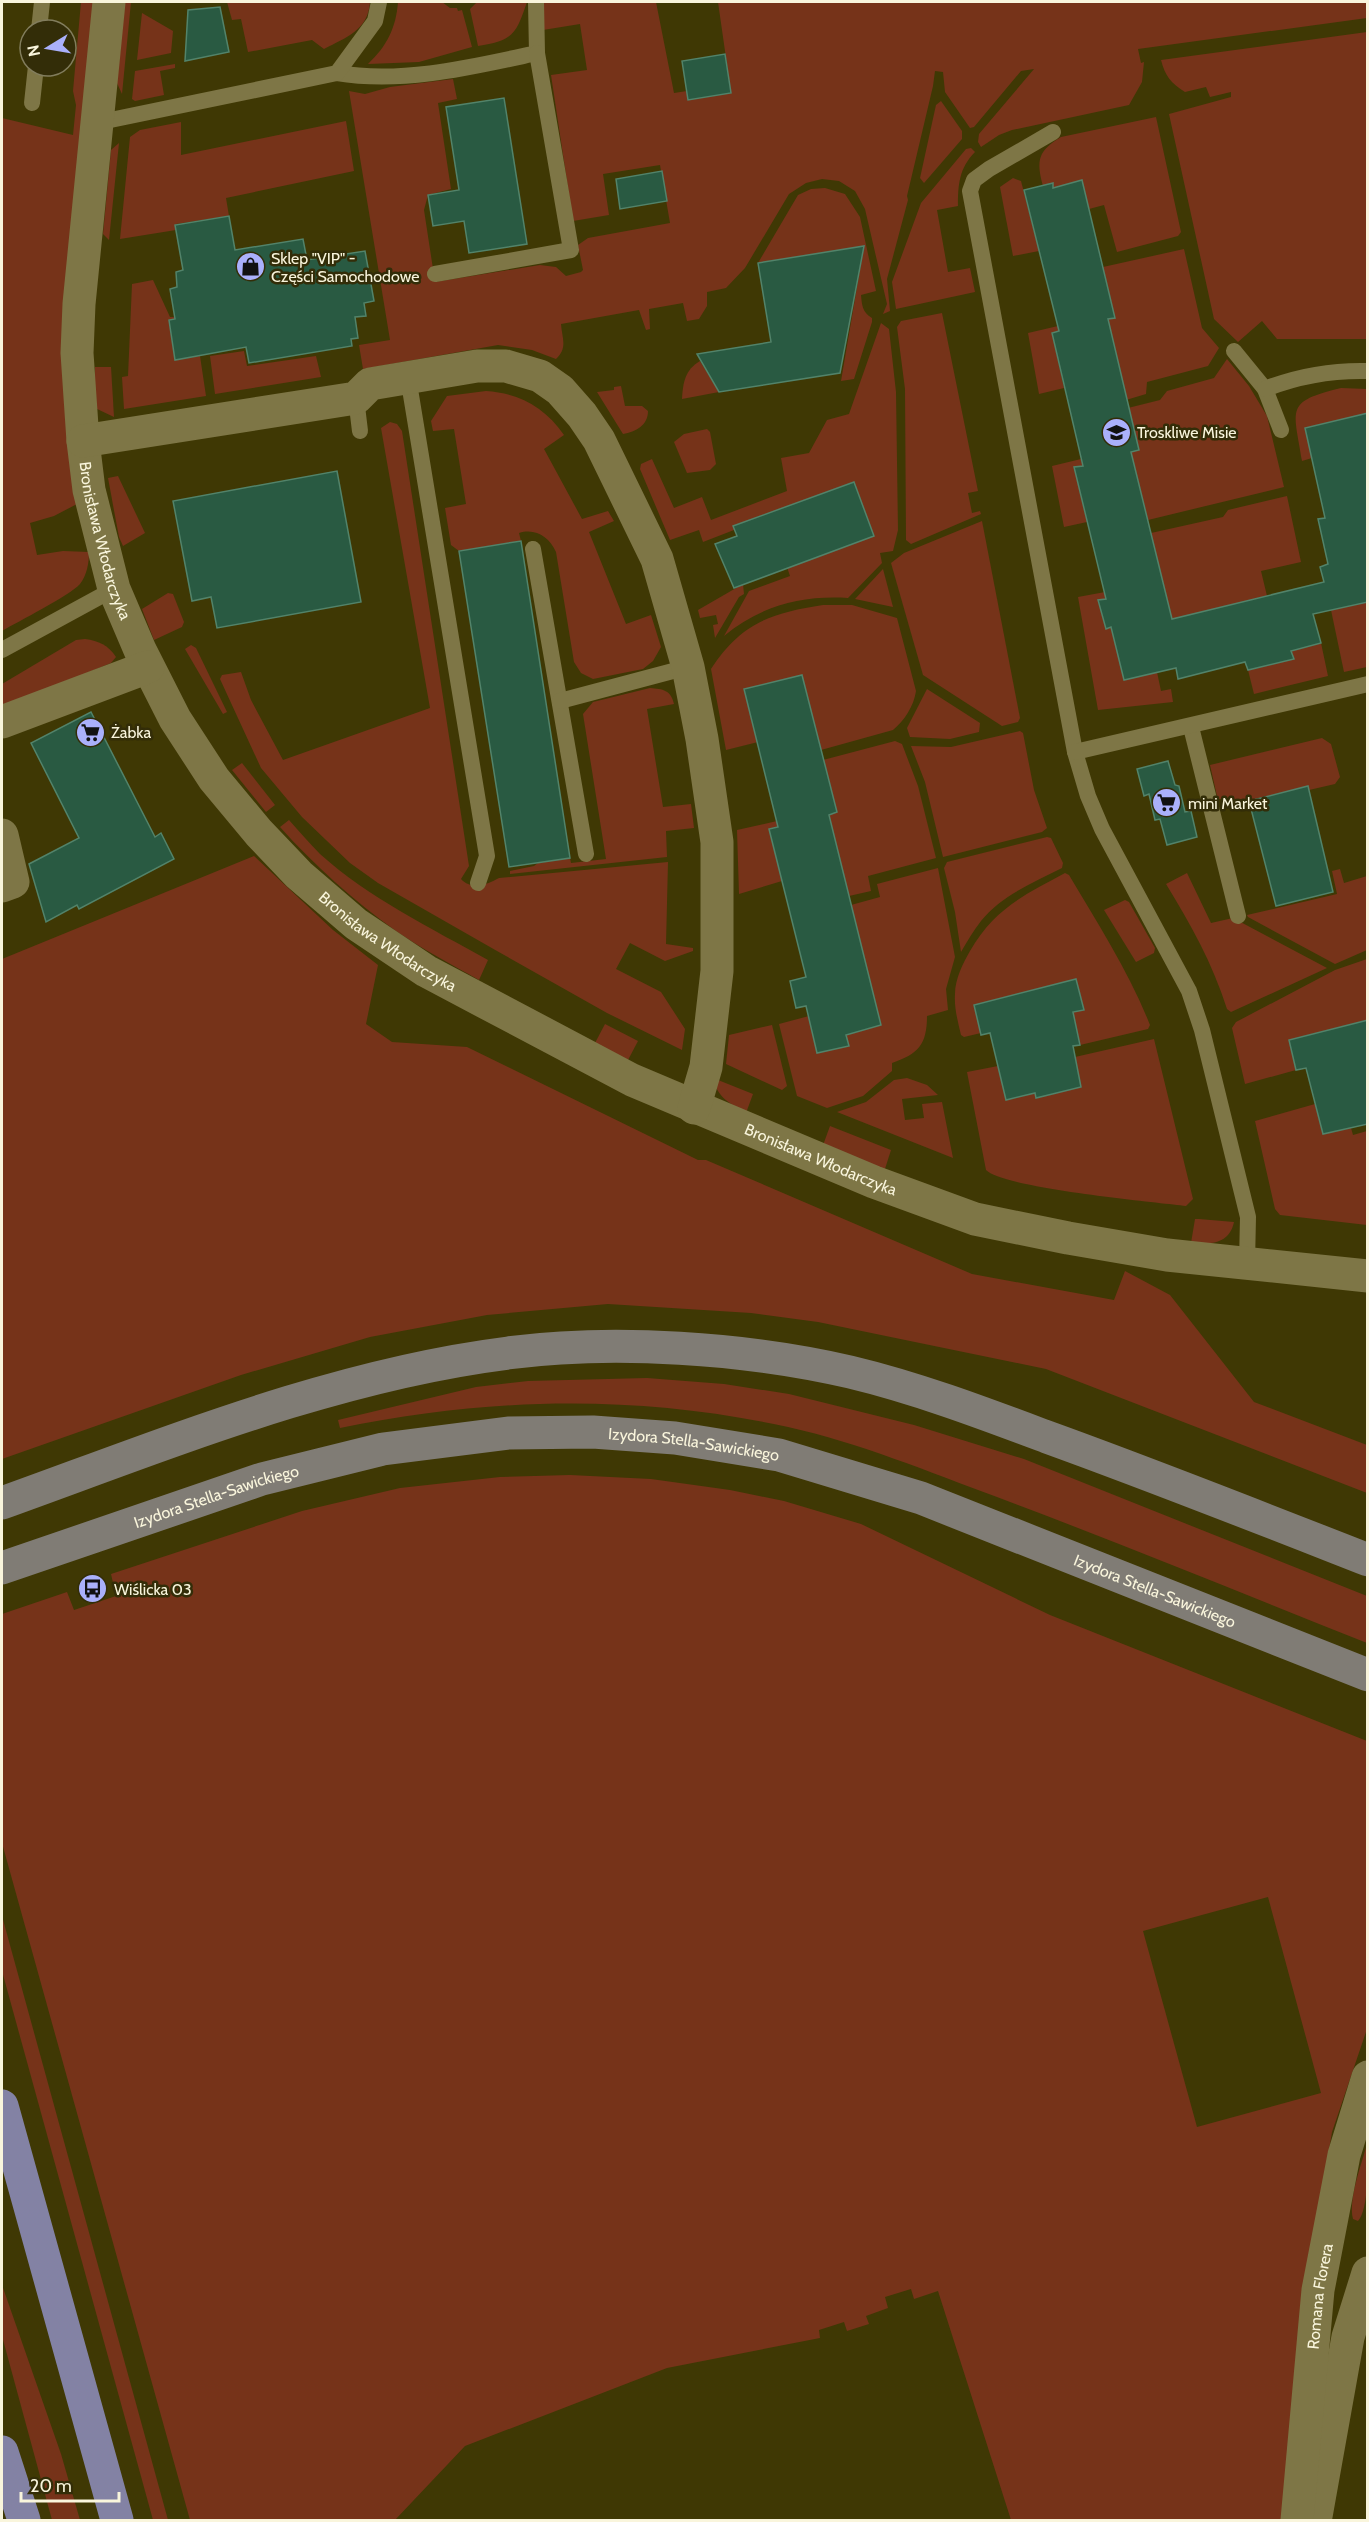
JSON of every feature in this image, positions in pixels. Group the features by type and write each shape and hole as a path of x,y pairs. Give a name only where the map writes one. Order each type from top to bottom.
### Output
{"main road":[{"path":"2,1503 226,1423 348,1385 422,1368 509,1352 597,1347 691,1350 726,1352 850,1372 974,1410 1145,1472 1368,1560"},
{"name":"Izydora Stella-Sawickiego","path":"2,1568 262,1479 383,1449 508,1432 593,1432 675,1438 779,1455 921,1498 1368,1675"},
{"path":"2,2106 117,2520"},
{"path":"2,2452 24,2520"}],"street":[{"name":"Bronisława Włodarczyka","path":"109,2 76,353 82,441 89,490 114,589 148,667 175,719 214,779 259,833 299,875 356,924 426,971 632,1080 874,1182 975,1219 1068,1238 1167,1255 1368,1276"},
{"path":"82,441 356,398 370,384 477,366 507,366 540,376 560,390 582,415 599,440 657,559 687,667 702,739 717,843 717,971 706,1067 694,1108"},
{"path":"2,722 148,667"},
{"path":"2,835 13,882 2,886"},
{"name":"Romana Florera","path":"1315,2520 1338,2335 1318,2290 1344,2156 1368,2077"},
{"name":"Romana Florera","path":"1297,2520 1338,2335 1368,2273"}],"lane":[{"path":"40,18 42,2"},
{"path":"337,73 375,21 379,2"},
{"path":"435,274 571,250 537,53 536,2"},
{"path":"96,123 337,73 362,77 453,71 537,53"},
{"path":"32,103 35,78"},
{"path":"1053,132 981,174 974,180 970,191 1075,752 1088,796 1102,828 1189,991 1202,1030 1248,1217 1247,1263"},
{"path":"1234,351 1265,389 1281,430"},
{"path":"1265,389 1326,372 1368,371"},
{"path":"408,376 488,856 478,883"},
{"path":"356,398 360,431"},
{"path":"533,549 586,854"},
{"path":"2,650 114,589"},
{"path":"560,701 687,667"},
{"path":"1075,752 1191,727 1368,684"},
{"path":"1191,727 1238,916"}],"shaded area":[{"path":"81,2 94,2 77,504 54,516 30,523 37,555 63,551 89,552 89,560 84,577 74,589 2,631 2,118 73,135 76,105 73,91 74,78 78,78"},
{"path":"125,2 131,2 122,94 117,83"},
{"path":"227,2 370,2 361,26 355,32 324,49 312,40 248,52 241,19 232,20"},
{"path":"398,2 442,2 450,8 462,10 472,47 419,62 368,64 389,36"},
{"path":"477,2 527,2 520,22 512,34 499,41 478,46 470,9"},
{"path":"544,2 656,2 674,93 687,91 688,100 731,93 718,2 1367,2 1367,18 1138,49 1141,63 1144,62 1142,82 1129,105 1012,130 999,135 981,147 978,142 979,134 1034,69 1021,71 974,127 970,128 945,92 943,72 935,71 908,200 887,279 890,311 883,314 887,304 865,209 855,191 839,181 822,179 806,183 789,194 745,268 726,288 707,292 707,306 699,319 687,321 683,303 649,309 650,329 646,330 639,310 561,324 563,347 556,359 532,350 498,345 363,369 359,345 390,340 349,91 365,94 390,87 453,79 457,99 438,103 451,189 428,195 424,210 435,282 540,265 556,267 566,276 583,270 578,245 588,238 670,223 660,165 603,174 609,215 573,221 551,75 587,70 580,24 543,30"},
{"path":"142,13 173,31 171,53 137,60"},
{"path":"1367,32 1367,339 1277,339 1262,321 1238,342 1214,319 1169,114 1231,97 1231,92 1210,97 1206,87 1185,92 1169,79 1161,60"},
{"path":"175,64 175,68 160,71 164,95 135,101 132,99 135,71"},
{"path":"941,101 962,131 962,139 924,183 920,178 936,105"},
{"path":"1156,117 1181,232 1178,236 1117,252 1104,205 1089,209 1082,180 1053,188 1052,183 1043,186 1040,169 1041,157 1053,142 1061,137"},
{"path":"346,121 354,171 226,198 229,216 176,224 176,230 120,239 130,137 140,130 181,122 181,155"},
{"path":"119,143 109,240 103,234 111,150"},
{"path":"971,148 975,152 960,177 958,206 937,210 948,272 970,268 975,292 896,309 892,282 921,203 966,149"},
{"path":"1013,178 1021,181 1039,251 1013,256 1000,187"},
{"path":"825,188 845,194 860,217 876,291 861,295 863,308 872,318 872,322 854,379 841,381 864,246 758,263 798,195 811,189"},
{"path":"1184,249 1202,328 1219,348 1208,366 1147,382 1146,394 1126,400 1108,319 1115,318 1103,267"},
{"path":"153,280 170,317 175,317 169,321 175,360 200,356 206,396 124,409 122,377 128,376 132,284"},
{"path":"942,313 978,491 968,493 972,513 980,511 981,514 911,544 906,540 905,389 897,327 901,321"},
{"path":"881,323 889,329 896,392 898,530 893,551 880,553 882,563 848,598 814,598 782,605 752,617 724,636 749,591 790,576 787,567 874,536 854,482 734,526 734,530 703,542 699,530 670,540 640,469 641,464 652,459 674,508 702,497 711,520 787,491 781,458 809,453 827,420 849,414"},
{"path":"1058,326 1059,331 1052,333 1064,388 1039,394 1028,333"},
{"path":"244,351 247,366 316,356 321,377 215,394 210,356"},
{"path":"1227,359 1249,386 1267,416 1284,487 1148,520 1131,452 1139,449 1128,408 1160,400 1167,391 1214,378"},
{"path":"700,361 719,392 682,399 686,377 691,368"},
{"path":"95,367 111,367 114,417 95,408"},
{"path":"621,386 625,406 642,406 648,411 644,424 632,432 623,434 597,392 614,390 614,387"},
{"path":"1341,388 1367,389 1367,425 1364,414 1306,428 1312,458 1302,461 1297,429 1297,410 1310,398"},
{"path":"486,391 520,398 539,409 557,425 564,435 544,449 582,519 608,511 614,521 589,532 626,624 651,615 661,647 653,661 643,669 593,679 581,673 574,662 556,552 546,538 536,533 525,532 519,533 521,541 459,551 451,545 445,508 466,504 454,429 433,431 431,421 447,396"},
{"path":"390,422 397,424 402,431 469,866 461,879 475,886 499,878 668,862 666,944 693,948 693,951 665,961 630,943 616,969 661,992 685,1029 682,1050 607,1013 378,883 350,863 302,817 261,768 220,679 222,675 241,672 251,700 283,760 430,708 381,428"},
{"path":"707,429 710,432 716,464 710,470 687,473 674,442 684,434"},
{"path":"1081,459 1083,466 1074,467 1087,522 1064,527 1052,466"},
{"path":"118,476 145,533 123,546 119,537 108,478"},
{"path":"1287,496 1301,562 1261,571 1267,596 1156,623 1163,583 1151,533 1223,517 1228,510"},
{"path":"982,521 1020,718 1018,722 1002,726 923,675 891,563 904,553"},
{"path":"883,569 893,607 855,599"},
{"path":"743,584 744,594 739,597 715,638 713,625 718,624 716,615 700,618 698,610"},
{"path":"1105,592 1107,599 1098,601 1106,629 1119,625 1124,680 1157,672 1161,691 1171,689 1173,702 1098,710 1078,597"},
{"path":"168,593 173,594 184,622 182,627 154,640 142,609"},
{"path":"1367,602 1367,667 1344,672 1331,610"},
{"path":"823,605 852,605 897,618 916,691 908,713 893,730 821,750 802,675 745,689 758,742 726,750 711,669 734,641 759,623 788,612"},
{"path":"85,639 103,644 116,657 111,663 2,708 2,684 76,640"},
{"path":"1321,643 1328,676 1254,694 1248,670 1294,659 1291,651"},
{"path":"191,645 196,648 227,712 223,714 185,649"},
{"path":"650,688 666,691 674,704 647,709 663,807 691,804 694,828 666,831 667,857 510,874 510,871 538,863 570,858 571,863 606,859 583,714 593,702"},
{"path":"927,689 980,723 979,732 950,739 910,737 907,728"},
{"path":"1020,731 1023,733 1034,790 1047,828 1042,832 943,857 925,782 911,746 951,747"},
{"path":"1322,738 1331,744 1340,777 1335,784 1309,790 1307,787 1246,801 1219,799 1217,796 1210,765"},
{"path":"895,741 902,744 918,786 936,858 868,876 871,891 849,896 829,815 836,812 823,760"},
{"path":"242,763 275,805 266,812 232,770"},
{"path":"289,820 320,854 359,885 401,912 488,960 479,980 406,938 350,895 280,827"},
{"path":"777,821 778,827 769,829 782,881 739,894 737,830"},
{"path":"1047,837 1051,838 1063,863 1062,868 1018,890 998,904 981,921 961,952 955,912 944,868 947,862"},
{"path":"254,856 333,930 378,965 366,1024 392,1042 467,1047 698,1160 706,1160 972,1274 1114,1300 1125,1271 1170,1295 1254,1402 1367,1445 1367,1493 1046,1369 818,1322 751,1313 608,1304 487,1315 370,1337 241,1375 2,1459 2,959"},
{"path":"938,868 955,957 946,989 948,1010 927,1016 925,1034 919,1047 908,1056 892,1063 892,1071 863,1096 827,1108 797,1096 779,1024 809,1016 818,1053 848,1046 845,1028 854,1033 881,1025 851,905 880,897 877,884"},
{"path":"1340,869 1344,883 1367,876 1367,950 1335,964 1248,917 1247,915 1337,894 1332,871"},
{"path":"1065,873 1069,875 1123,967 1142,1005 1150,1025 1148,1029 1080,1045 1073,1012 1084,1009 1076,979 974,1005 981,1033 964,1037 961,1035 956,1015 955,988 960,971 979,936 1011,904"},
{"path":"1187,873 1211,923 1233,918 1327,968 1231,1012 1227,1009 1215,975 1200,944 1166,884"},
{"path":"1125,900 1129,902 1155,948 1154,953 1136,962 1104,910"},
{"path":"1367,959 1367,1020 1289,1040 1296,1070 1245,1084 1232,1028 1236,1022 1335,970"},
{"path":"605,1024 638,1041 628,1060 595,1043"},
{"path":"772,1025 787,1086 782,1090 726,1064 729,1035"},
{"path":"1154,1039 1193,1199 1186,1206 1113,1198 1020,1183 998,1177 986,1170 967,1072 998,1066 1006,1100 1035,1093 1037,1098 1081,1087 1075,1057"},
{"path":"713,1078 753,1094 746,1113 729,1103 721,1095"},
{"path":"907,1078 927,1085 938,1095 902,1099 905,1120 924,1118 922,1104 942,1102 953,1158 837,1112 866,1102 894,1080"},
{"path":"1315,1104 1323,1134 1351,1128 1353,1135 1367,1131 1367,1225 1280,1215 1275,1209 1255,1121"},
{"path":"830,1126 891,1150 884,1172 822,1148"},
{"path":"1195,1219 1234,1222 1228,1235 1218,1242 1191,1243"},
{"path":"647,1378 724,1384 789,1394 914,1425 1024,1459 1367,1596 1367,1643 920,1468 841,1441 788,1427 732,1416 676,1409 564,1404 509,1405 453,1410 340,1428 338,1420 476,1387 528,1381"},
{"path":"570,1475 651,1479 730,1490 784,1501 861,1524 1050,1615 1367,1741 1367,2029 1332,2132 1304,2298 1286,2520 1011,2520 938,2291 914,2299 911,2289 885,2297 888,2308 866,2316 869,2324 847,2331 844,2322 819,2330 820,2338 667,2368 465,2446 395,2520 190,2520 2,1843 2,1614 67,1592 74,1610 116,1596 111,1574 302,1511 400,1488 500,1477","holes":["1268,1897 1321,2093 1197,2127 1143,1931"]},
{"path":"2,1916 168,2520 153,2520 2,1971"},
{"path":"1367,2144 1366,2197 1362,2215 1358,2221 1353,2219 1352,2202"},
{"path":"2,2285 61,2454 80,2520 52,2520 2,2336"}],"building":[{"path":"220,7 229,52 185,61 188,10"},
{"path":"725,54 731,93 688,100 682,61"},
{"path":"504,98 527,244 469,253 464,221 433,226 428,195 459,190 446,107"},
{"path":"662,171 667,201 620,209 616,179"},
{"path":"1082,180 1115,318 1108,319 1139,450 1131,452 1172,619 1324,582 1320,567 1328,564 1318,519 1325,518 1305,428 1368,413 1368,602 1313,614 1321,643 1291,651 1294,659 1248,670 1245,662 1178,679 1176,668 1124,680 1111,627 1106,629 1098,600 1106,599 1074,467 1083,466 1052,333 1059,331 1024,190 1053,183 1053,188"},
{"path":"229,216 235,250 303,239 307,260 365,251 374,301 364,303 366,316 355,317 358,338 351,339 352,346 249,363 246,347 175,360 169,320 175,319 170,289 177,287 176,272 183,270 175,225"},
{"path":"864,246 840,373 719,392 697,354 771,342 758,263"},
{"path":"337,471 361,602 217,628 211,597 192,601 173,501"},
{"path":"854,482 874,536 734,588 715,544 737,536 733,526"},
{"path":"521,541 570,858 509,867 459,551"},
{"path":"802,675 837,812 829,815 881,1025 846,1035 849,1046 817,1053 806,1006 796,1008 790,981 806,977 769,829 778,827 744,689"},
{"path":"91,712 155,837 161,833 174,859 79,909 77,905 46,922 29,864 79,838 31,743"},
{"name":"mini Market","path":"1168,761 1175,785 1179,786 1185,812 1191,811 1197,837 1167,845 1160,819 1155,820 1149,794 1144,796 1137,769"},
{"path":"1308,786 1333,892 1276,906 1249,801"},
{"path":"1076,979 1084,1010 1073,1012 1080,1045 1073,1046 1081,1087 1036,1098 1035,1093 1006,1100 990,1033 981,1035 974,1005"},
{"path":"1368,1020 1368,1124 1323,1134 1306,1068 1296,1070 1289,1040"}],"place":[{"name":"Sklep \"VIP\" - Części Samochodowe","path":"250,267"},
{"name":"Troskliwe Misie","path":"1116,432"},
{"name":"Żabka","path":"90,732"},
{"name":"mini Market","path":"1167,803"},
{"name":"Wiślicka 03","path":"93,1589"}]}
